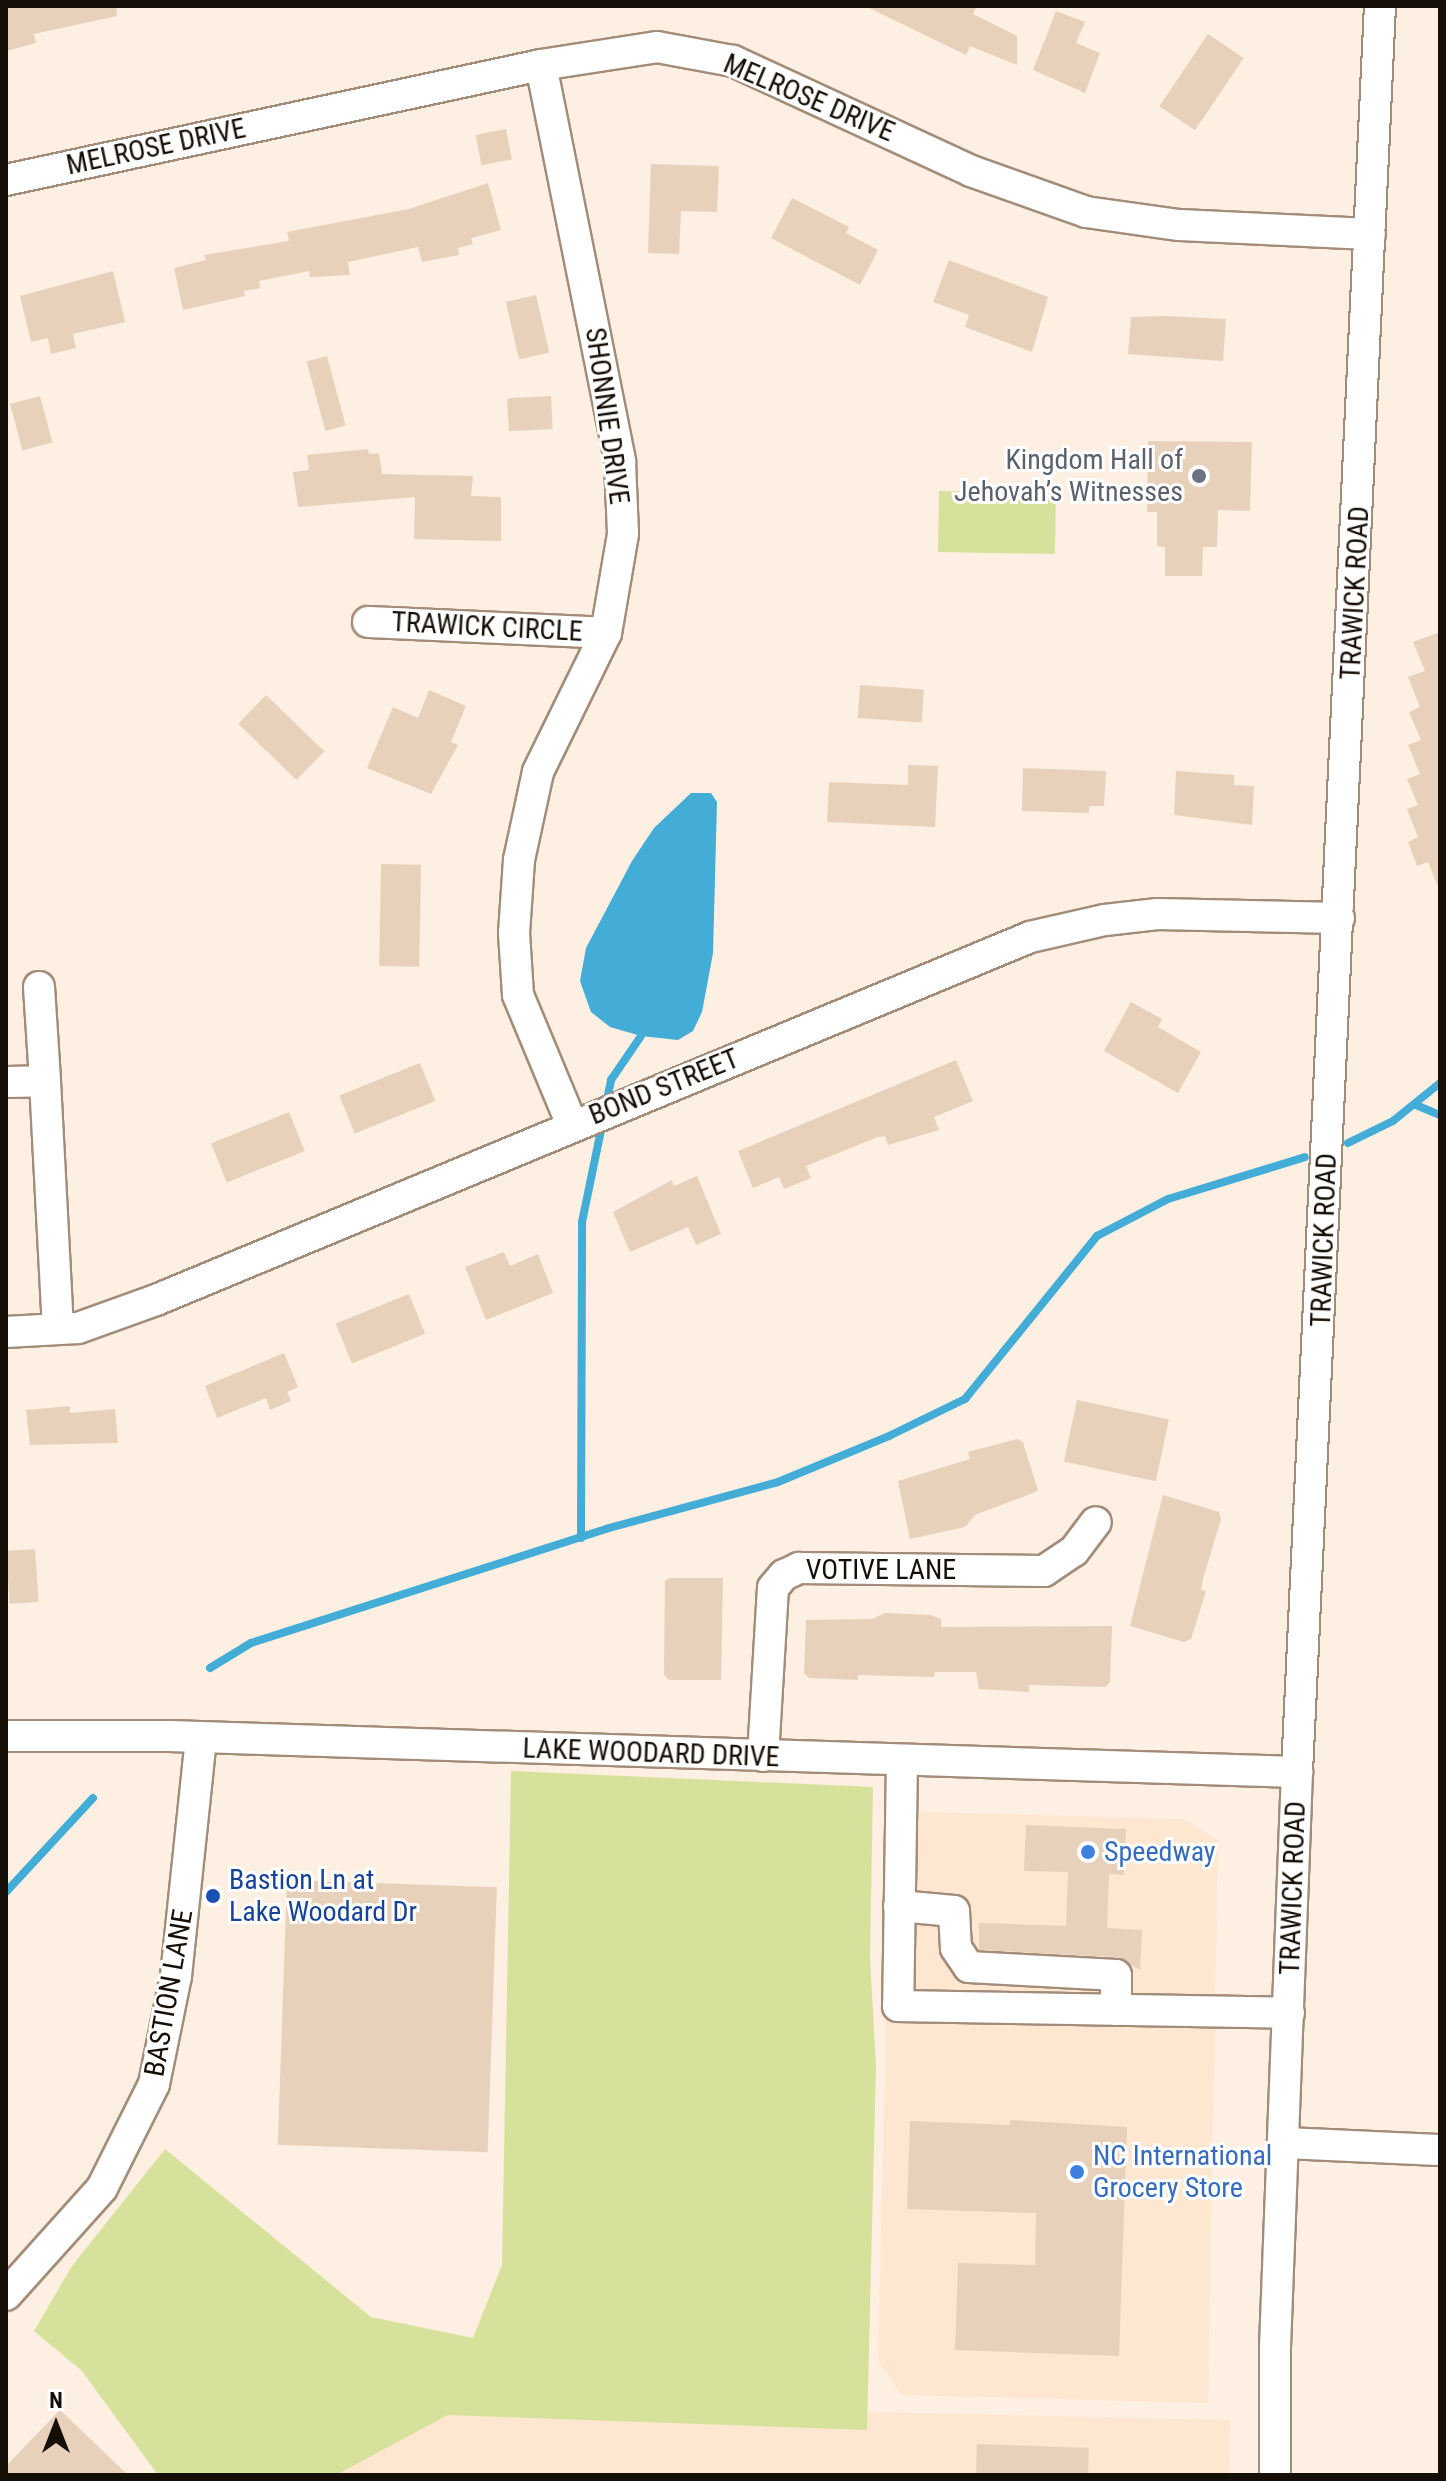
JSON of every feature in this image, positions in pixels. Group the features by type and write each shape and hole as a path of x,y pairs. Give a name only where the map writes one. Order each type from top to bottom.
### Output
{"street":[{"name":"TRAWICK ROAD","path":"1275,2475 1297,1772 1380,6"},
{"name":"MELROSE DRIVE","path":"6,180 541,65 657,47 733,61 971,171 1086,212 1179,225 1370,234"},
{"name":"SHONNIE DRIVE","path":"541,65 620,462 623,534 606,633 538,772 519,860 514,933 518,995 572,1125"},
{"name":"TRAWICK CIRCLE","path":"368,622 606,633"},
{"name":"BOND STREET","path":"6,1332 78,1328 156,1300 1030,937 1105,920 1158,914 1339,918"},
{"path":"39,987 58,1329"},
{"path":"6,1082 45,1081"},
{"name":"VOTIVE LANE","path":"763,1756 773,1588 784,1575 799,1568 1044,1571 1074,1551 1096,1522"},
{"name":"LAKE WOODARD DRIVE","path":"6,1736 201,1739 1297,1772"},
{"name":"BASTION LANE","path":"6,2295 102,2188 154,2084 176,1976 201,1739"},
{"path":"902,1761 898,2006 1289,2013"},
{"path":"899,1906 954,1911 956,1948 969,1967 998,1972 1116,1975 1116,2010"},
{"path":"996,2008 998,1972"},
{"path":"1284,2143 1440,2150"}],"shaded area":[{"path":"922,1812 1184,1819 1218,1840 1208,2403 902,2395 878,2361 891,1825"},
{"path":"408,2402 1230,2420 1229,2475 316,2475"}],"green space":[{"path":"939,491 1056,493 1055,554 938,552"},
{"path":"511,1771 873,1787 870,1958 876,2066 867,2430 448,2415 336,2475 158,2475 82,2371 34,2331 72,2266 165,2149 371,2317 473,2338 502,2265"}],"water":[{"path":"691,793 711,793 717,802 713,953 702,1012 693,1031 678,1040 641,1036 610,1027 591,1012 580,981 586,948 632,861 654,828"}],"building":[{"path":"6,6 116,6 117,16 34,34 36,43 6,51"},
{"path":"865,6 977,6 973,14 1017,36 1017,65 970,46 966,55"},
{"path":"1056,11 1085,22 1076,43 1100,53 1085,93 1033,70"},
{"path":"1208,34 1244,58 1195,130 1159,106"},
{"path":"506,129 512,159 481,165 476,135"},
{"path":"651,164 719,166 717,212 681,211 679,254 648,253"},
{"path":"488,183 501,230 471,238 473,244 458,248 459,255 422,262 418,247 348,262 350,275 310,277 309,271 259,281 260,288 244,291 245,296 183,310 174,268 206,260 204,255 289,241 287,232 409,209"},
{"path":"792,198 849,227 846,233 878,250 860,285 771,238"},
{"path":"949,260 1048,297 1032,352 965,327 969,315 933,302"},
{"path":"113,271 125,322 73,334 76,348 51,354 48,338 31,342 20,296"},
{"path":"536,295 549,352 519,359 506,302"},
{"path":"1131,317 1226,319 1223,361 1128,354"},
{"path":"327,356 346,426 325,431 307,361"},
{"path":"40,396 52,442 22,450 10,404"},
{"path":"551,396 553,429 509,431 507,398"},
{"name":"Kingdom Hall of Jehovah’s Witnesses","path":"1148,441 1252,442 1250,511 1218,510 1217,547 1203,547 1202,576 1165,576 1165,547 1157,546 1157,512 1147,512"},
{"path":"368,449 369,454 379,453 382,474 473,476 471,496 501,497 501,541 414,539 415,497 298,507 293,472 309,470 307,455"},
{"path":"1440,632 1439,889 1428,862 1417,866 1408,842 1418,837 1407,809 1418,805 1407,779 1420,774 1408,745 1421,740 1409,712 1420,707 1408,677 1425,671 1413,642"},
{"path":"860,685 924,689 922,722 858,718"},
{"path":"429,690 466,706 451,742 458,745 431,794 367,768 393,707 418,718"},
{"path":"266,695 324,751 296,780 238,724"},
{"path":"908,765 938,766 935,827 827,822 829,782 908,785"},
{"path":"1023,768 1106,771 1104,806 1089,806 1089,813 1022,811"},
{"path":"1176,771 1234,775 1234,785 1254,786 1252,825 1174,815"},
{"path":"381,864 421,865 419,967 379,966"},
{"path":"1131,1002 1162,1019 1158,1027 1201,1052 1178,1093 1104,1051"},
{"path":"956,1060 973,1101 934,1117 939,1130 888,1145 885,1136 878,1137 806,1166 811,1178 784,1189 779,1177 753,1188 738,1151"},
{"path":"420,1063 435,1101 355,1134 339,1096"},
{"path":"289,1112 305,1151 227,1182 211,1143"},
{"path":"697,1176 721,1234 696,1245 688,1227 630,1252 613,1212 672,1180 674,1186"},
{"path":"504,1252 510,1266 538,1254 553,1293 486,1320 465,1267"},
{"path":"409,1294 425,1334 352,1363 336,1324"},
{"path":"284,1353 298,1387 287,1392 291,1401 270,1410 266,1398 217,1418 205,1386"},
{"path":"1077,1400 1169,1420 1156,1481 1064,1462"},
{"path":"70,1406 70,1413 115,1409 118,1443 30,1445 26,1410"},
{"path":"1017,1439 1023,1442 1038,1491 975,1515 965,1527 910,1539 898,1481 970,1459 968,1452"},
{"path":"1163,1495 1219,1512 1221,1519 1203,1579 1201,1590 1206,1591 1191,1639 1184,1642 1130,1626"},
{"path":"35,1549 39,1602 10,1604 6,1551"},
{"path":"670,1578 723,1578 721,1680 669,1680 664,1675 665,1581"},
{"path":"885,1613 931,1615 941,1619 941,1627 1112,1626 1110,1682 1105,1687 1029,1685 1029,1692 979,1689 976,1672 935,1672 934,1677 858,1675 858,1680 809,1678 804,1673 806,1620 872,1619"},
{"path":"1026,1825 1126,1829 1124,1875 1109,1874 1107,1928 1142,1930 1140,1970 1117,1957 979,1950 979,1923 1066,1926 1068,1872 1024,1871"},
{"path":"287,1880 497,1887 488,2152 278,2145"},
{"path":"1010,2120 1127,2127 1119,2356 955,2350 958,2263 1035,2265 1036,2213 907,2209 910,2121 1010,2125"},
{"path":"60,2410 128,2475 6,2475 6,2466"},
{"path":"977,2444 1089,2448 1088,2475 976,2475"}],"waterway":[{"path":"606,1104 611,1080 641,1036"},
{"path":"1348,1143 1393,1121 1440,1083"},
{"path":"1416,1105 1440,1115"},
{"path":"581,1538 582,1222 603,1121"},
{"path":"210,1668 251,1643 609,1528 778,1482 889,1436 965,1399 1097,1236 1168,1199 1305,1157"},
{"path":"6,1892 93,1798"}],"place":[{"name":"Kingdom Hall of Jehovah’s Witnesses","path":"1199,476"},
{"name":"Speedway","path":"1088,1852"},
{"name":"Bastion Ln at Lake Woodard Dr","path":"213,1896"},
{"name":"NC International Grocery Store","path":"1077,2172"}]}
